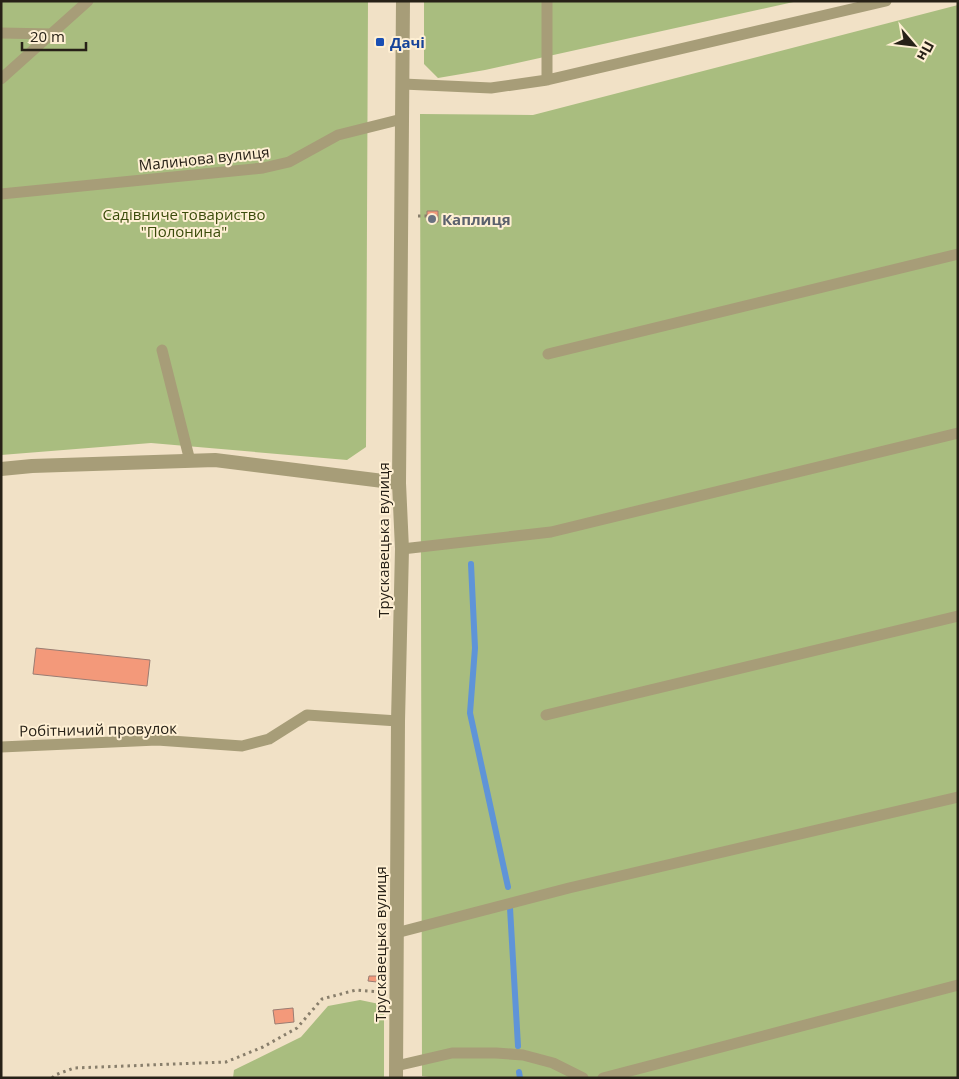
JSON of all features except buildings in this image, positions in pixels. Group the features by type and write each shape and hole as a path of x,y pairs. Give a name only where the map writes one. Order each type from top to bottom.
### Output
{"street":[{"name":"Трускавецька вулиця","path":"396,1072 398,721 402,549 399,483 403,1"},
{"path":"1,469 32,466 215,460 399,483"}],"lane":[{"path":"1,79 88,1"},
{"path":"547,1 547,80"},
{"path":"403,84 490,88 547,80 886,1"},
{"path":"1,33 52,34"},
{"name":"Малинова вулиця","path":"1,194 263,168 289,162 338,135 402,119"},
{"path":"548,354 958,254"},
{"path":"162,350 190,461"},
{"path":"402,549 551,532 958,433"},
{"path":"546,715 958,616"},
{"name":"Робітничий провулок","path":"1,747 157,740 242,746 269,739 307,715 398,721"},
{"path":"396,933 569,888 958,797"},
{"path":"603,1078 958,985"},
{"path":"396,1072 452,1053 496,1053 523,1055 553,1063 583,1078"}],"path":[{"path":"52,1078 55,1074 74,1068 226,1062 263,1047 297,1028 322,999 356,990 395,994"}],"green space":[{"name":"Садівниче товариство \"Полонина\"","path":"1,1 368,1 366,447 347,460 151,443 1,455"},
{"path":"424,1 798,1 485,70 438,78 424,64"},
{"path":"958,5 958,1078 436,1078 422,1076 420,114 533,115"},
{"path":"360,1000 384,1005 384,1078 233,1078 234,1070 301,1037 328,1006"}],"waterway":[{"path":"471,564 475,648 470,713 508,887"},
{"path":"510,908 518,1046"},
{"path":"519,1072 520,1078"}],"place":[{"name":"Дачі","path":"380,42"},
{"name":"Каплиця","path":"432,219"}]}
